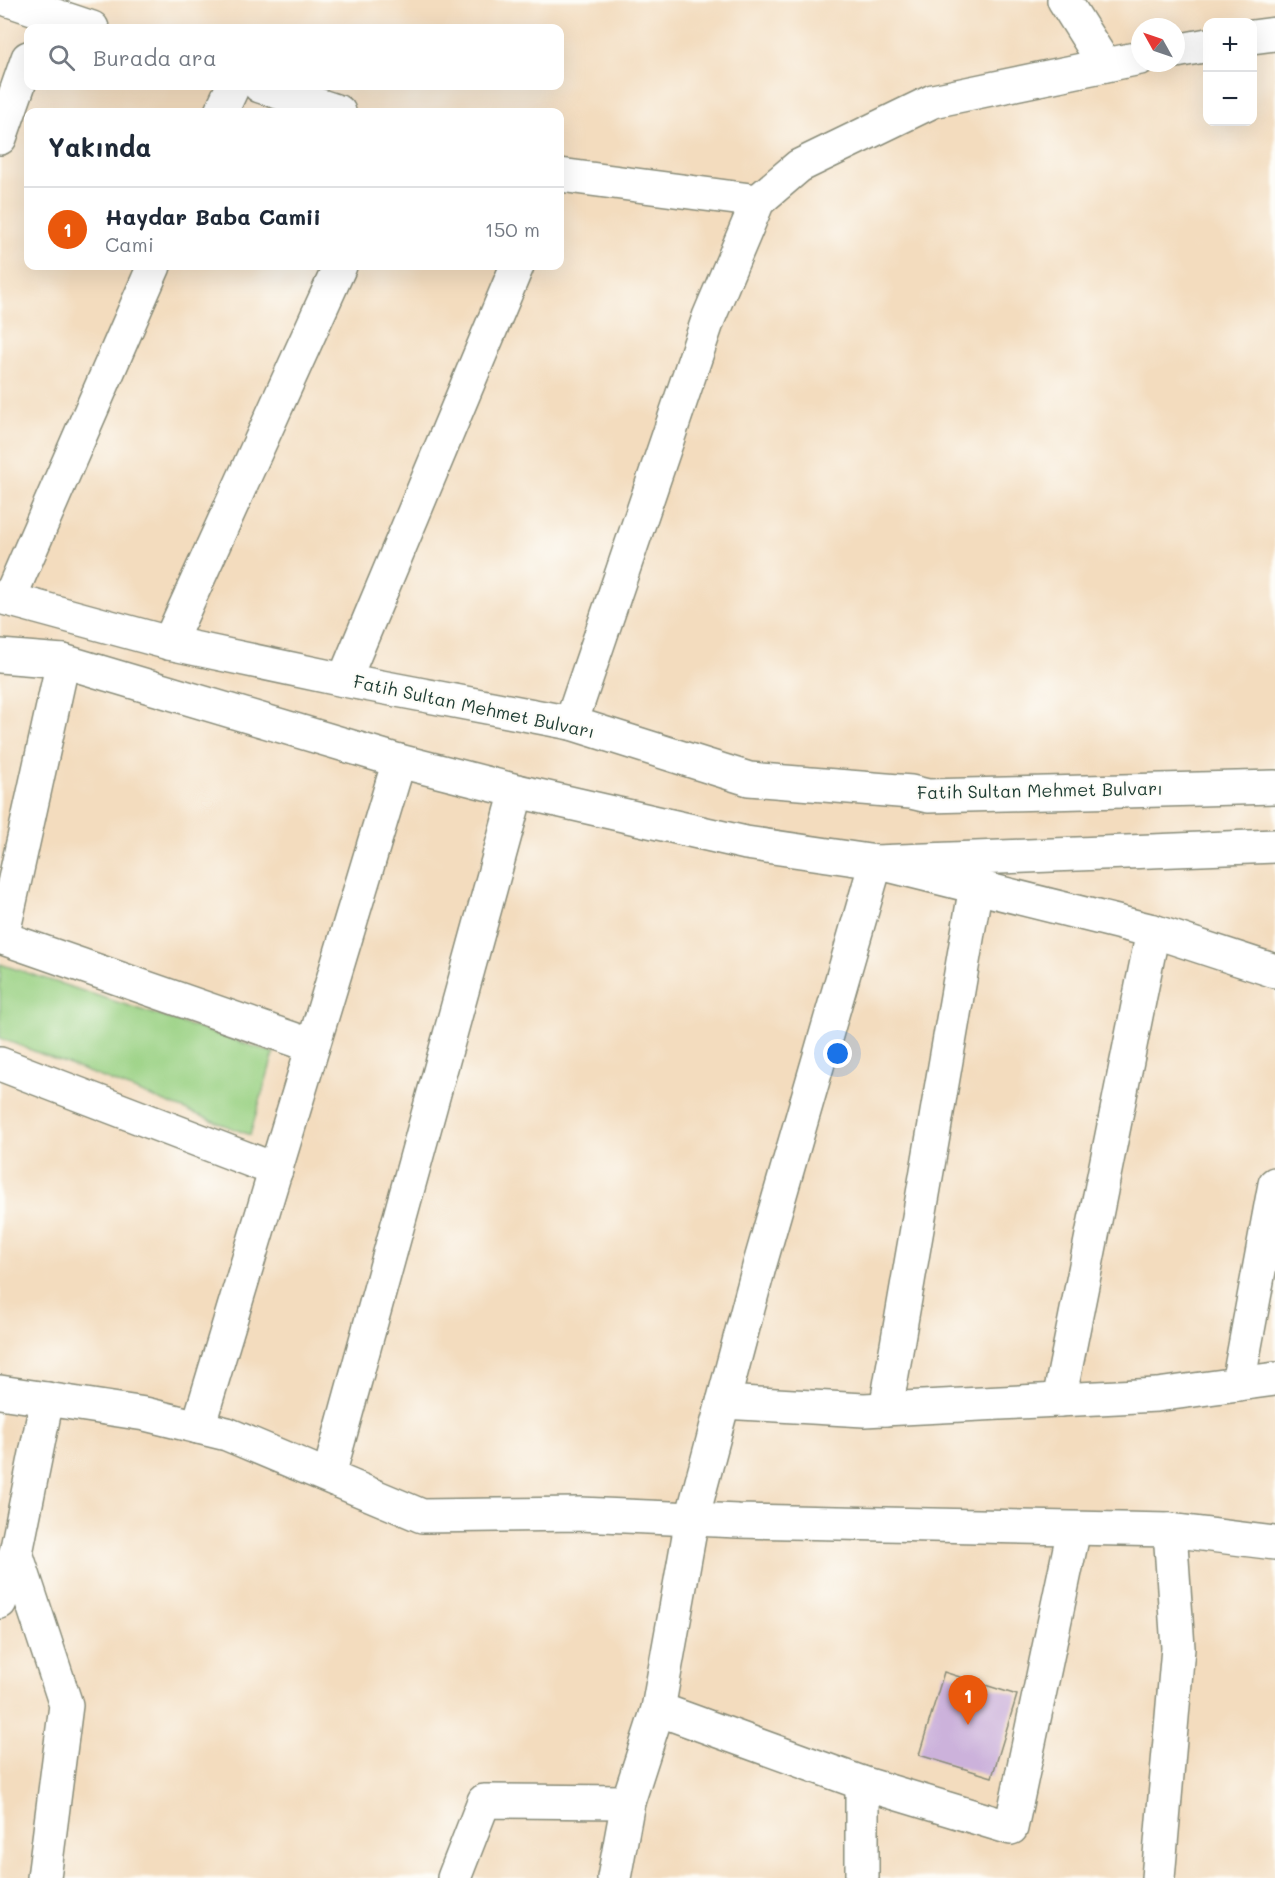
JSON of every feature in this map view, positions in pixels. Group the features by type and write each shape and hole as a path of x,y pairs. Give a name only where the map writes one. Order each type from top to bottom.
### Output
{"street":[{"path":"9,0 42,20 67,24"},
{"path":"1064,0 1105,65"},
{"path":"1257,37 1275,34"},
{"path":"1185,49 1203,46"},
{"path":"571,723 709,317 758,201 799,166 933,101 1131,60"},
{"path":"0,138 24,69"},
{"path":"223,108 231,90"},
{"path":"272,90 327,108"},
{"path":"564,176 758,201"},
{"path":"5,598 152,270"},
{"path":"169,643 338,270"},
{"path":"344,680 516,270"},
{"name":"Fatih Sultan Mehmet Bulvarı","path":"5,598 169,643 344,680 571,723 749,779 928,795 1275,787"},
{"path":"0,656 63,662 399,761 517,791 746,843 876,861 1154,931 1275,971"},
{"path":"63,662 1,938 314,1046"},
{"path":"198,1427 399,761"},
{"path":"328,1476 517,791"},
{"path":"876,861 1275,846"},
{"path":"614,1878 628,1802 658,1709 692,1519 759,1267 876,861"},
{"path":"886,1409 976,886"},
{"path":"1059,1400 1154,931"},
{"path":"0,1064 276,1170"},
{"path":"1238,1384 1275,1184"},
{"path":"723,1402 864,1410 1157,1395 1275,1379"},
{"path":"0,1392 146,1414 227,1434 423,1516 580,1514 692,1519 1170,1530 1275,1543"},
{"path":"0,1602 16,1553 47,1399"},
{"path":"658,1709 862,1783 1011,1828 1074,1529"},
{"path":"1158,1878 1178,1648 1170,1530"},
{"path":"16,1553 66,1706 44,1878"},
{"path":"862,1783 862,1878"},
{"path":"454,1878 484,1801 628,1802"}],"green space":[{"path":"0,964 274,1053 250,1135 0,1038"}],"building":[{"path":"944,1672 1017,1695 992,1777 919,1755"}],"place":[{"name":"Haydar Baba Camii","path":"968,1725"}]}
